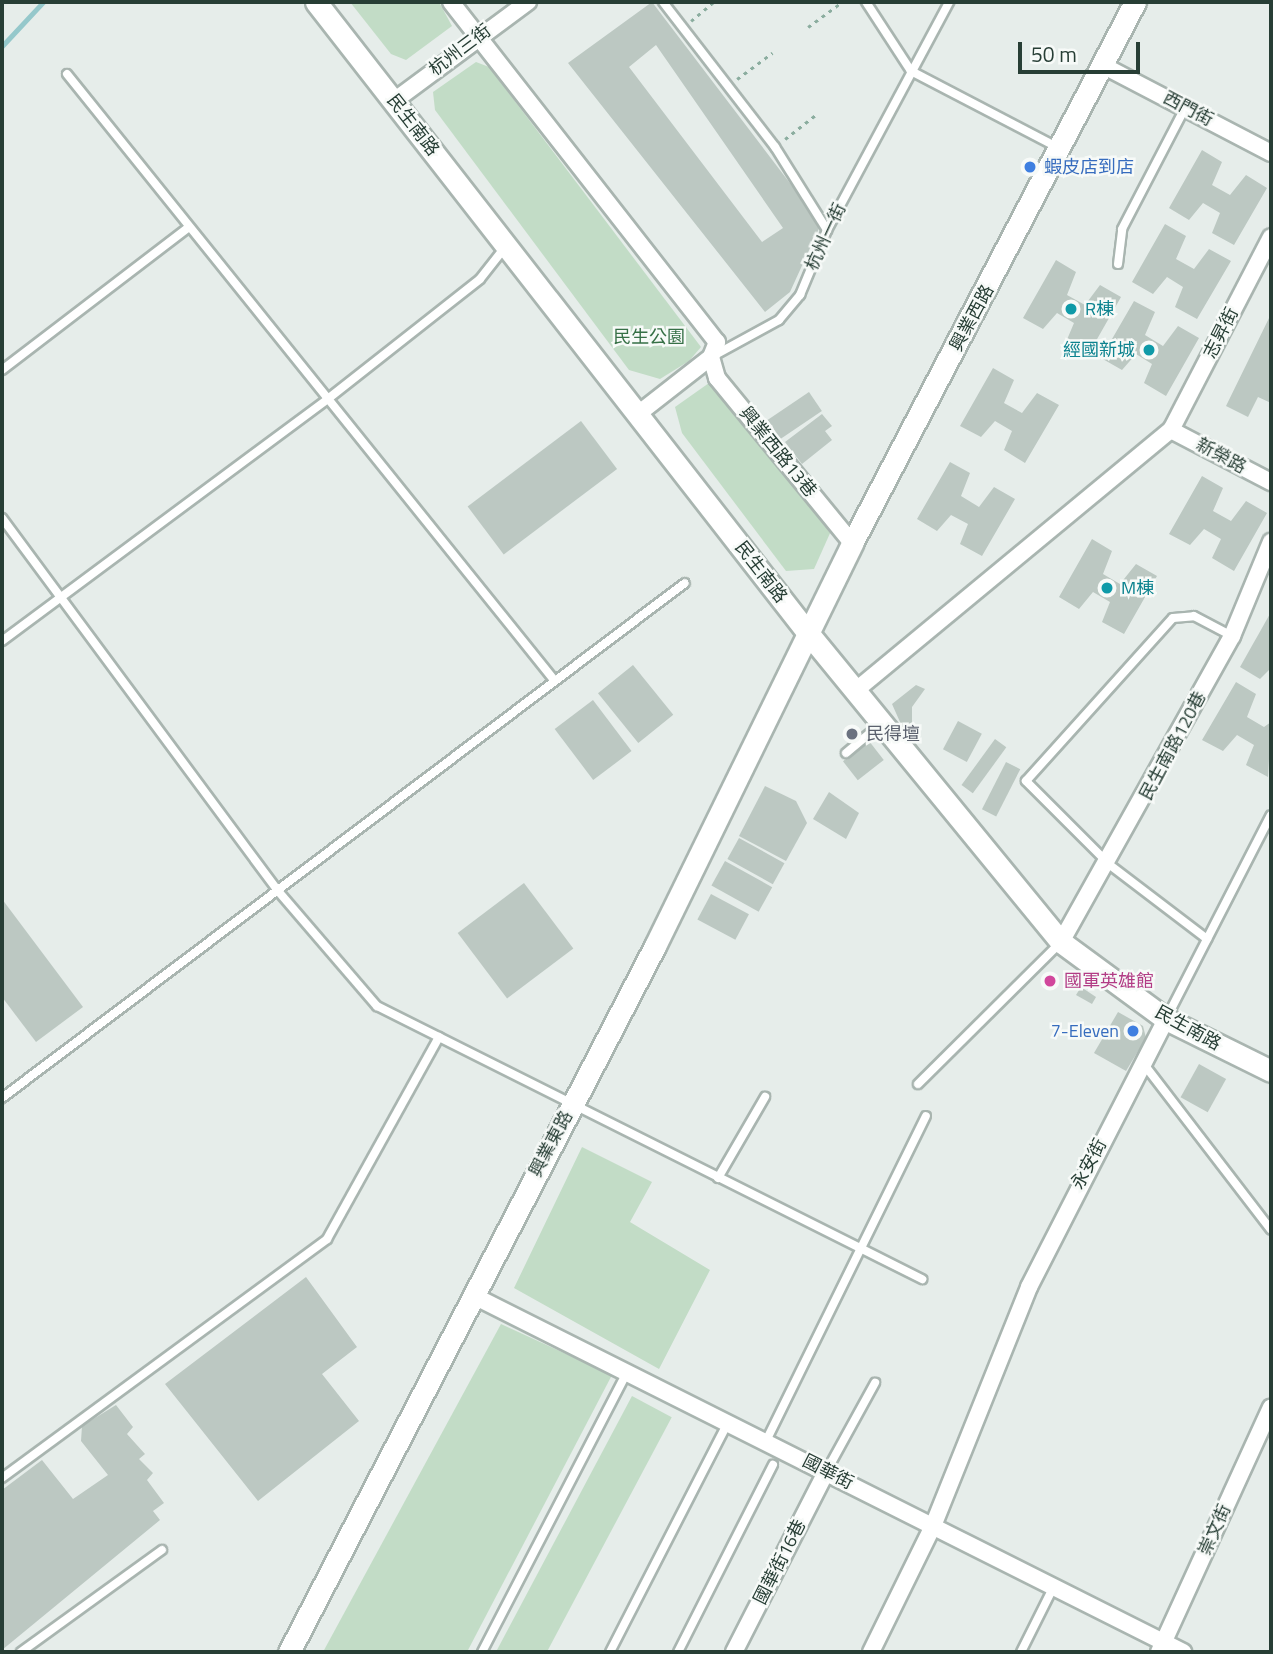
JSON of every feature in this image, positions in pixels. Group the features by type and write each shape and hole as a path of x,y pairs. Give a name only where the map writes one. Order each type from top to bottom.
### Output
{"street":[{"name":"民生南路","path":"316,2 807,633 1061,942 1166,1019 1271,1071"},
{"path":"451,2 477,35"},
{"name":"杭州三街","path":"394,101 477,35 528,2"},
{"name":"興業西路","path":"807,633 852,543 1062,150 1135,2"},
{"name":"興業西路13巷","path":"477,35 717,342 711,357 717,378 852,543"},
{"name":"西門街","path":"1104,66 1271,153"},
{"name":"志昇街","path":"1171,430 1271,237"},
{"name":"杭州一街","path":"638,414 711,357"},
{"path":"855,691 1171,430"},
{"name":"新榮路","path":"1171,430 1271,482"},
{"name":"民生南路120巷","path":"1061,942 1110,865 1231,636 1271,542"},
{"name":"興業東路","path":"289,1652 572,1104 807,633"},
{"name":"永安街","path":"871,1652 933,1526 1028,1287 1166,1019"},
{"name":"國華街","path":"472,1295 1054,1586 1161,1647 1183,1652"},
{"name":"崇文街","path":"1161,1647 1271,1407"},
{"name":"國華街16巷","path":"734,1652 827,1472"}],"lane":[{"path":"663,2 775,147 827,230"},
{"path":"866,2 911,71 1062,150"},
{"name":"杭州一街","path":"711,357 779,320 800,295 827,230 949,2"},
{"path":"67,74 554,680"},
{"path":"1118,264 1122,229 1185,108"},
{"path":"2,370 189,227"},
{"path":"2,640 329,398 480,279 506,246"},
{"path":"2,518 278,891 377,1006 860,1251 922,1279"},
{"path":"2,1097 685,583"},
{"path":"1207,939 1110,865 1026,781 1173,618 1194,616 1231,636"},
{"path":"846,753 882,723"},
{"name":"永安街","path":"1166,1019 1271,815"},
{"path":"918,1084 1061,942"},
{"path":"2,1478 327,1239 439,1037"},
{"path":"1143,1062 1271,1230"},
{"path":"718,1178 765,1097"},
{"path":"766,1441 926,1116"},
{"path":"482,1652 627,1372"},
{"path":"827,1472 875,1383"},
{"path":"610,1652 728,1422"},
{"path":"678,1652 773,1465"},
{"path":"21,1652 162,1550"},
{"path":"1021,1652 1054,1586"}],"path":[{"path":"683,28 714,2"},
{"path":"808,27 842,2"},
{"path":"729,85 772,53"},
{"path":"775,147 818,113"}],"green space":[{"path":"350,2 439,2 452,26 406,60 391,54"},
{"name":"民生公園","path":"476,62 489,67 701,347 689,361 660,379 629,370 435,110 433,92"},
{"name":"民生公園","path":"709,383 831,531 814,569 786,571 682,433 675,407"},
{"path":"582,1147 652,1182 630,1222 710,1270 659,1369 514,1288"},
{"path":"501,1324 612,1375 467,1652 323,1652"},
{"path":"632,1396 672,1417 547,1652 496,1652"}],"building":[{"path":"652,2 821,224 790,292 765,312 568,63","holes":["656,45 783,228 762,242 629,67"]},
{"path":"1202,150 1222,162 1212,185 1230,195 1246,175 1267,188 1234,245 1212,233 1220,213 1203,203 1189,220 1169,208"},
{"name":"經國新城","path":"1165,224 1186,236 1176,259 1194,269 1209,249 1231,261 1197,319 1175,307 1183,287 1167,277 1153,294 1132,282"},
{"name":"R棟","path":"1056,260 1076,272 1067,295 1085,305 1100,285 1121,297 1088,355 1066,342 1074,323 1057,313 1043,329 1023,318"},
{"name":"經國新城","path":"1134,301 1155,312 1145,335 1163,346 1178,326 1199,338 1166,396 1144,383 1152,364 1136,354 1122,370 1101,358"},
{"path":"1271,314 1271,403 1258,397 1248,417 1226,406"},
{"name":"經國新城","path":"993,368 1014,380 1004,403 1022,413 1037,393 1059,405 1025,463 1004,450 1012,431 995,421 981,437 960,426"},
{"path":"809,392 822,411 780,439 768,420"},
{"path":"822,414 832,426 825,431 832,440 802,464 785,442"},
{"path":"581,421 617,469 504,554 468,506"},
{"path":"950,462 970,473 961,496 979,507 994,487 1015,499 982,556 960,544 968,524 951,515 937,531 917,519"},
{"path":"1202,476 1223,488 1213,511 1231,521 1246,501 1267,513 1234,571 1212,558 1221,539 1204,529 1190,545 1169,534"},
{"name":"M棟","path":"1092,539 1112,551 1103,574 1120,584 1136,564 1157,576 1124,634 1102,622 1110,602 1093,592 1079,609 1059,597"},
{"path":"1271,612 1271,668 1260,679 1240,667"},
{"path":"633,665 673,715 638,743 598,693"},
{"path":"1236,682 1256,694 1247,717 1264,727 1271,722 1268,777 1246,765 1254,745 1237,735 1223,751 1202,740"},
{"path":"916,685 925,689 912,707 912,728 904,731 892,704"},
{"path":"593,700 632,751 593,780 555,729"},
{"path":"958,721 982,734 967,762 943,749"},
{"path":"995,739 1006,747 973,793 961,785"},
{"path":"869,741 884,760 858,780 843,761"},
{"path":"1006,762 1020,769 996,816 982,809"},
{"path":"765,786 796,801 807,823 786,861 739,836"},
{"path":"829,792 859,813 846,839 813,819"},
{"path":"739,838 784,863 773,884 727,859"},
{"path":"725,861 772,887 759,912 711,885"},
{"path":"524,883 573,948 507,998 458,933"},
{"path":"711,894 749,914 735,940 697,920"},
{"path":"2,899 83,1007 36,1042 2,997"},
{"path":"1081,987 1096,997 1092,1004 1076,995"},
{"path":"1118,1012 1143,1026 1146,1038 1126,1071 1094,1053"},
{"path":"1199,1064 1226,1079 1208,1112 1181,1097"},
{"path":"306,1277 357,1347 322,1374 359,1421 258,1501 165,1384"},
{"path":"116,1405 133,1427 127,1434 145,1454 139,1459 153,1473 147,1480 164,1503 153,1511 160,1520 2,1650 2,1490 42,1460 73,1499 108,1475 81,1441 82,1426"}],"waterway":[{"path":"2,46 43,2"}],"place":[{"name":"蝦皮店到店","path":"1030,167"},
{"name":"R棟","path":"1071,309"},
{"name":"經國新城","path":"1149,350"},
{"name":"M棟","path":"1107,588"},
{"name":"民得壇","path":"852,734"},
{"name":"國軍英雄館","path":"1050,981"},
{"name":"7-Eleven","path":"1133,1031"}]}
